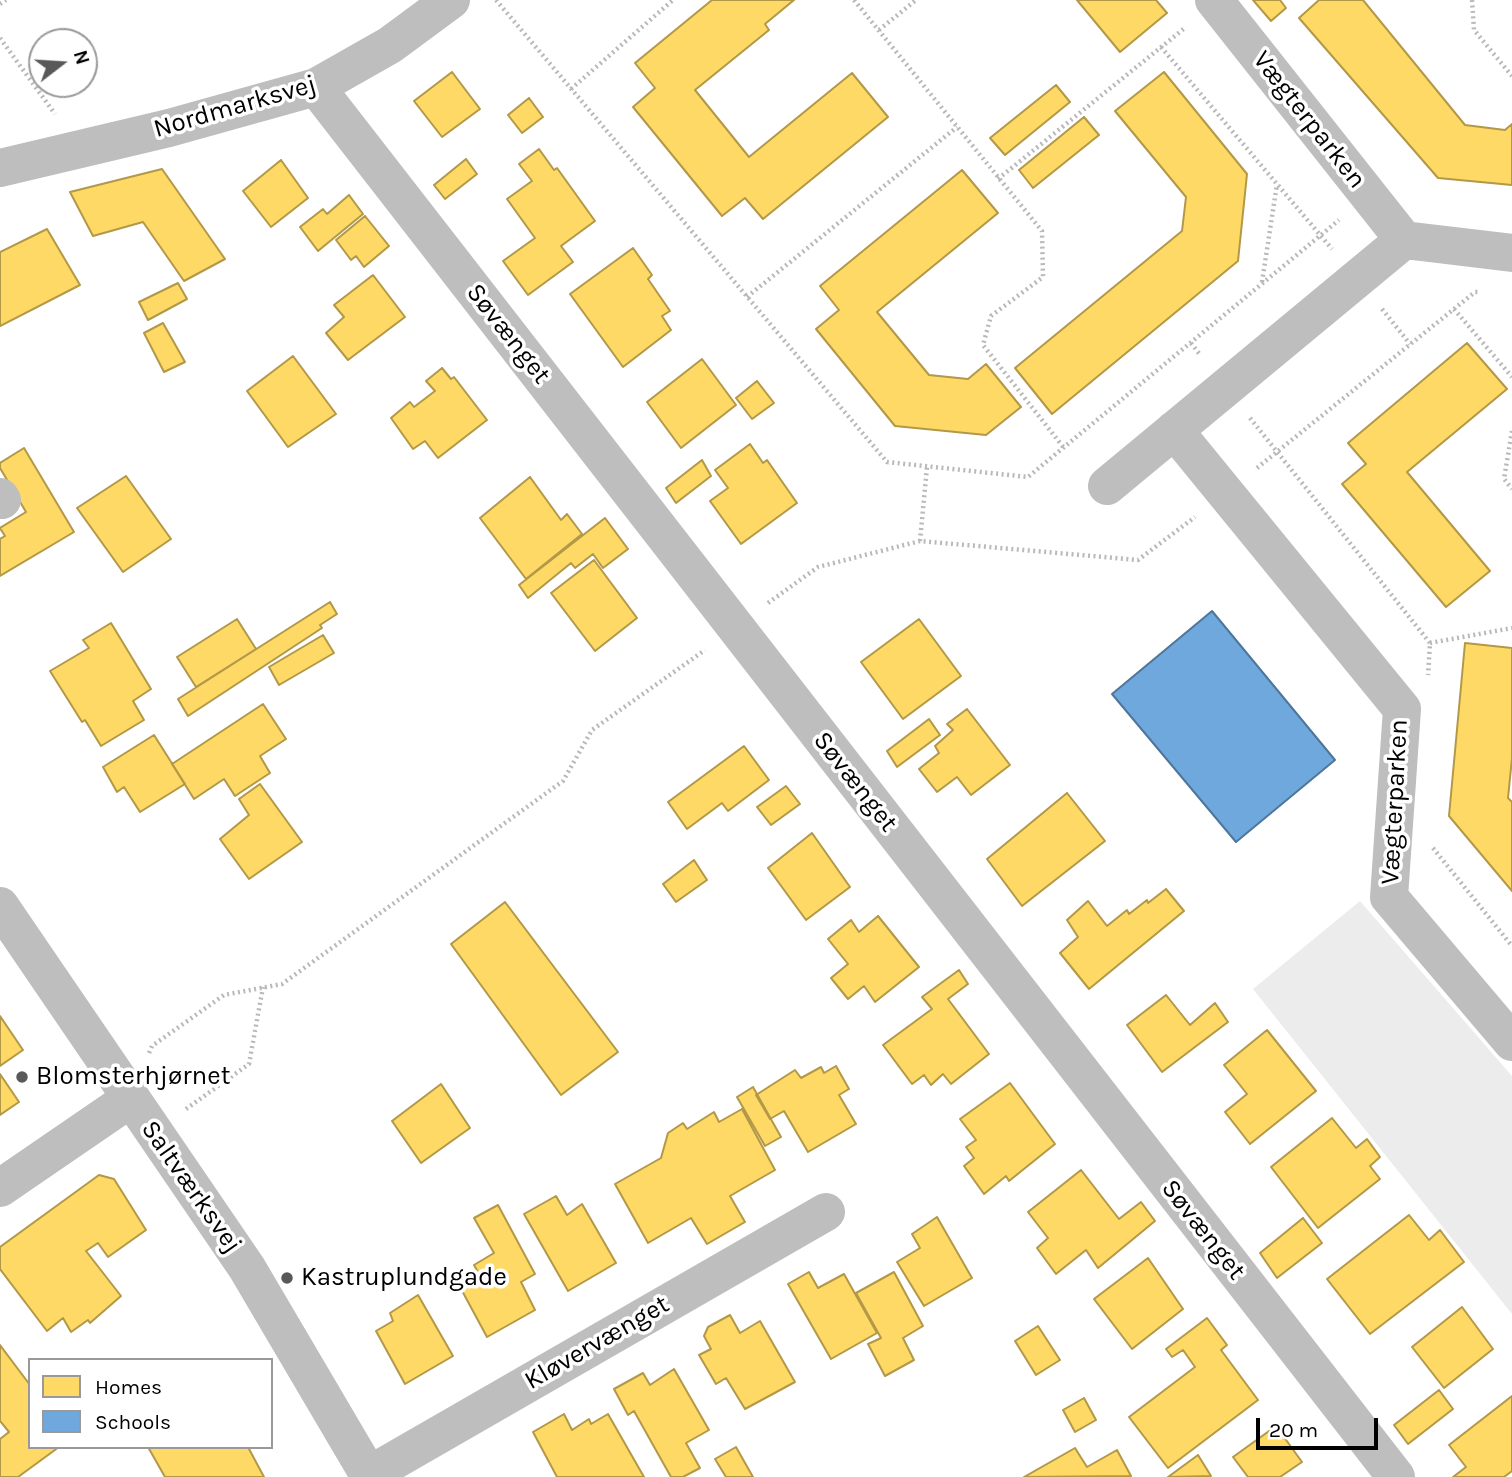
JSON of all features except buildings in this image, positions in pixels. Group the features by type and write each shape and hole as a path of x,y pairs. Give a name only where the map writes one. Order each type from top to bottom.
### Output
{"street":[{"name":"Nordmarksvej","path":"0,169 169,128 316,87 390,45 451,0"},
{"name":"Vægterparken","path":"1215,1 1404,240"},
{"name":"Søvænget","path":"316,87 1396,1477"},
{"path":"1107,486 1404,240 1512,253"},
{"name":"Vægterparken","path":"1174,430 1402,709 1389,897 1512,1042"},
{"name":"Saltværksvej","path":"0,906 247,1268 369,1476"},
{"path":"0,1188 130,1099"},
{"name":"Kløvervænget","path":"369,1476 826,1212"}],"path":[{"path":"0,4 6,0"},
{"path":"496,0 887,462 1028,477 1368,195"},
{"path":"571,89 673,0"},
{"path":"853,0 1042,231 1043,277 991,316 983,345 1063,448"},
{"path":"879,31 916,0"},
{"path":"1472,0 1474,30 1512,76"},
{"path":"998,178 1215,1"},
{"path":"0,38 79,148"},
{"path":"1161,47 1410,344"},
{"path":"747,297 957,127"},
{"path":"1262,283 1277,183"},
{"path":"263,987 250,1064 182,1111 130,1099 152,1046 224,995 263,987 282,984 563,780 592,730 818,567 920,541 1138,560 1226,494 1475,292 1487,292"},
{"path":"1454,309 1512,377"},
{"path":"1512,431 1504,479 1512,489"},
{"path":"920,541 927,467"},
{"path":"1430,643 1512,628"},
{"path":"1505,938 1512,933"}],"shaded area":[{"path":"1360,901 1512,1076 1512,1314 1253,989"}],"place":[{"name":"Blomsterhjørnet","path":"22,1077"},
{"name":"Kastruplundgade","path":"287,1278"}]}
